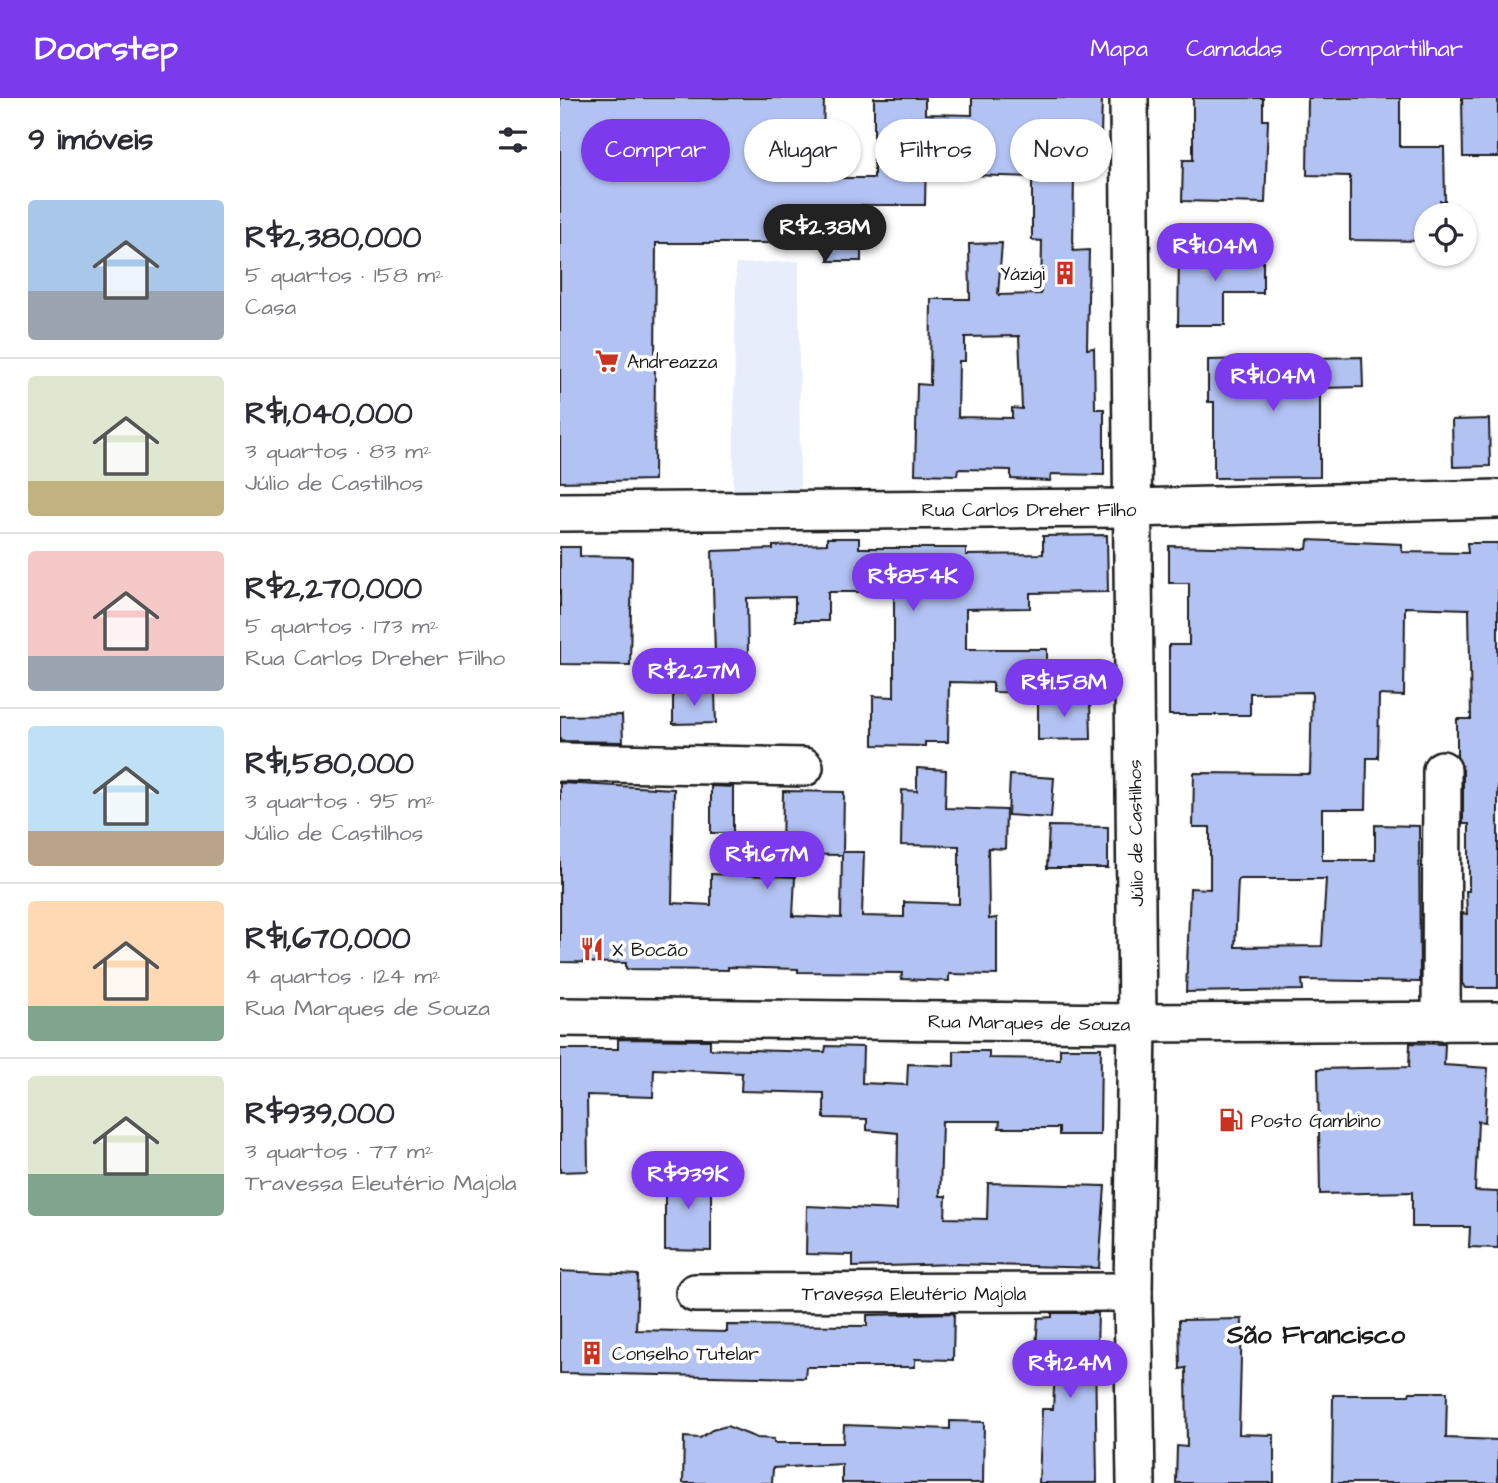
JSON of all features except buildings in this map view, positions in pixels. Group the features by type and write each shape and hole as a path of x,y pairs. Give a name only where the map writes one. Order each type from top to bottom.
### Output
{"street":[{"name":"Júlio de Castilhos","path":"1129,98 1137,1023 1133,1292 1136,1483"},
{"name":"Rua Carlos Dreher Filho","path":"560,512 1132,509 1498,499"},
{"path":"560,762 804,767"},
{"path":"1441,1022 1442,770"},
{"name":"Rua Marques de Souza","path":"560,1017 1137,1023 1498,1021"},
{"name":"Travessa Eleutério Majola","path":"695,1293 1133,1292"}],"shaded area":[{"path":"799,261 800,495 733,497 736,264"}],"place":[{"name":"Yázigi","path":"1065,273"},
{"name":"Andreazza","path":"607,361"},
{"name":"X Bocão","path":"592,949"},
{"name":"Posto Gambino","path":"1231,1120"},
{"name":"Conselho Tutelar","path":"592,1353"}],"district":[{"name":"São Francisco","path":"1316,1334"}]}
